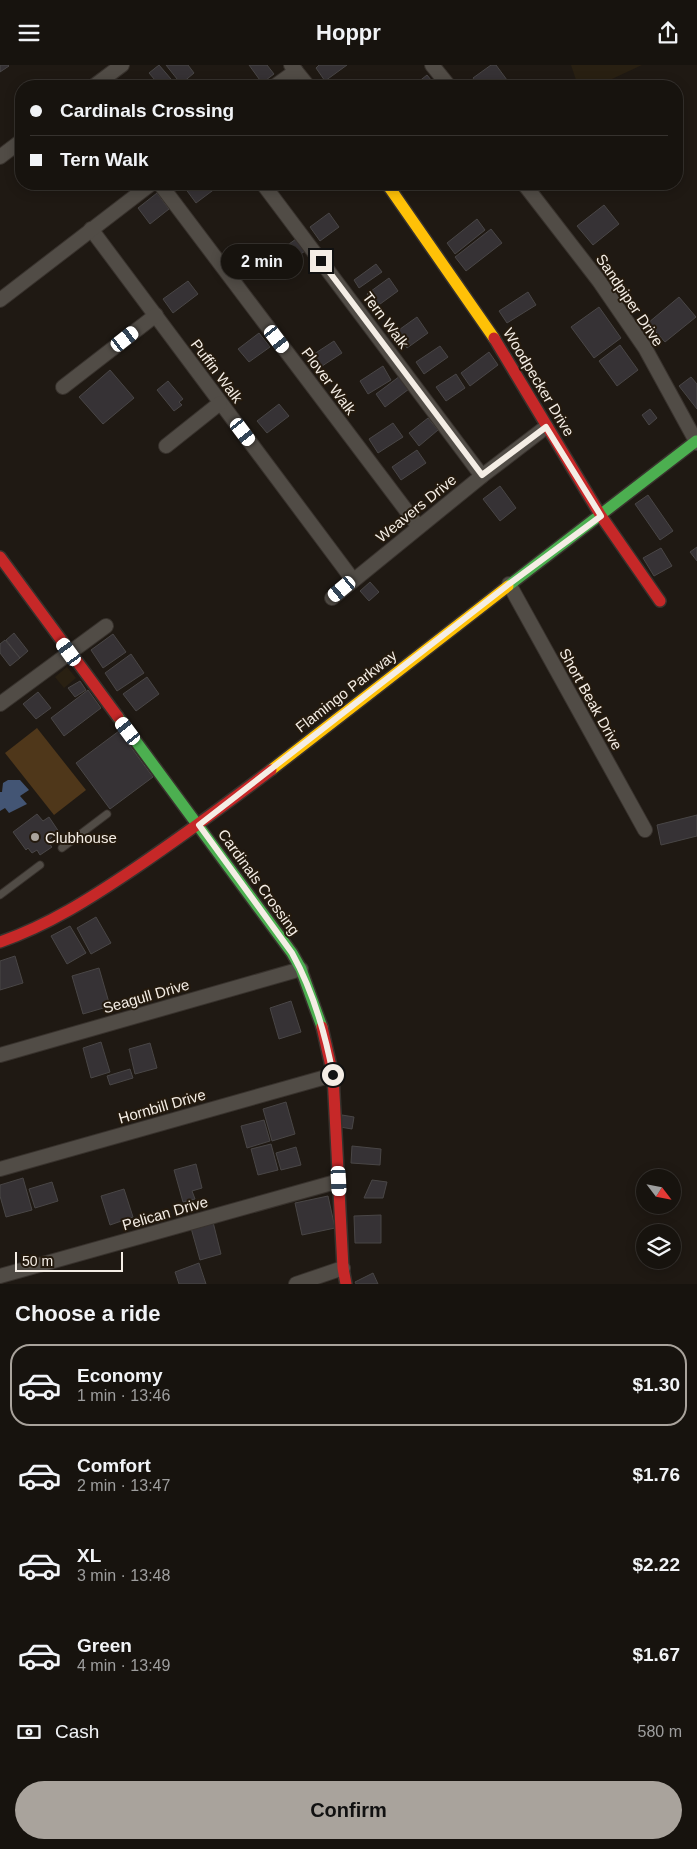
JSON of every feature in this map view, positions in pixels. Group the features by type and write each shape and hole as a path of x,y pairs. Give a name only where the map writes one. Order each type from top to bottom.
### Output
{"street":[{"path":"102,80 122,65"},
{"path":"432,65 444,80"},
{"path":"282,80 293,68 303,80"},
{"path":"0,157 15,146"},
{"path":"0,300 143,190"},
{"name":"Plover Walk","path":"165,190 418,527"},
{"name":"Tern Walk","path":"268,190 482,475"},
{"name":"Woodpecker Drive","path":"391,190 487,326 601,516 660,601"},
{"name":"Sandpiper Drive","path":"529,190 599,281 640,340 696,442"},
{"name":"Puffin Walk","path":"91,229 353,580"},
{"path":"62,387 156,315"},
{"path":"166,445 220,403"},
{"name":"Weavers Drive","path":"332,598 482,475 546,427"},
{"name":"Flamingo Parkway","path":"0,942 26,933 74,909 199,825 509,584 696,442"},
{"name":"Cardinals Crossing","path":"2,566 199,825 292,953 301,969 321,1021 333,1075 346,1284"},
{"name":"Short Beak Drive","path":"509,584 645,830"},
{"path":"0,704 106,626"},
{"name":"Seagull Drive","path":"0,1055 301,969"},
{"name":"Hornbill Drive","path":"0,1169 333,1075"},
{"name":"Pelican Drive","path":"0,1276 339,1181"},
{"path":"296,1284 344,1268"}],"lane":[{"path":"62,848 107,814"},
{"path":"0,895 40,865"}],"shaded area":[{"path":"571,65 642,65 610,80 576,80"},
{"path":"67,667 76,678 64,688 55,677"},
{"path":"37,728 86,790 54,815 5,753"}],"water":[{"path":"8,780 20,780 29,790 20,796 27,804 9,813 5,808 0,811 0,792 2,792 3,783"}],"building":[{"path":"0,65 8,65 9,66 0,72"},
{"path":"159,65 172,80 155,80 149,73"},
{"path":"166,65 188,65 194,73 186,80 178,80"},
{"path":"249,65 267,65 274,74 266,80 260,80"},
{"path":"319,65 347,65 326,80 324,80 316,68"},
{"path":"491,65 496,65 507,80 474,80 473,78"},
{"path":"427,75 431,80 421,80"},
{"path":"186,190 213,190 196,203"},
{"path":"157,193 169,209 150,224 138,208"},
{"path":"604,205 619,224 593,245 577,226"},
{"path":"329,213 339,227 320,241 310,227"},
{"path":"477,219 485,230 455,254 447,243"},
{"path":"491,229 502,243 466,271 455,257"},
{"path":"296,239 305,251 280,269 271,257"},
{"path":"376,264 382,272 359,288 354,280"},
{"path":"389,278 398,291 376,307 367,294"},
{"path":"188,281 198,294 173,313 163,299"},
{"path":"528,292 536,305 507,323 499,311"},
{"path":"679,297 696,317 665,342 648,323"},
{"path":"599,307 621,338 594,358 571,327"},
{"path":"417,317 428,333 407,348 396,332"},
{"path":"259,333 270,347 249,362 238,349"},
{"path":"334,341 342,353 316,370 308,358"},
{"path":"620,345 638,370 617,386 599,361"},
{"path":"440,346 448,357 424,374 416,362"},
{"path":"489,352 498,365 470,386 461,373"},
{"path":"383,366 391,380 368,394 360,381"},
{"path":"110,370 134,398 103,424 79,397"},
{"path":"456,374 465,388 446,401 436,387"},
{"path":"400,376 409,389 385,407 376,394"},
{"path":"691,377 697,384 697,409 679,386"},
{"path":"168,381 183,399 179,402 182,405 174,411 157,390"},
{"path":"279,404 289,416 267,433 257,421"},
{"path":"650,409 657,418 649,425 642,415"},
{"path":"428,418 438,430 419,446 409,433"},
{"path":"393,423 403,437 378,453 369,439"},
{"path":"417,450 426,463 401,480 392,467"},
{"path":"500,486 516,508 500,521 483,499"},
{"path":"648,495 673,531 660,540 635,504"},
{"path":"697,547 697,561 690,552"},
{"path":"661,548 672,566 654,576 643,558"},
{"path":"370,582 379,592 369,601 360,591"},
{"path":"14,633 28,651 20,658 6,640"},
{"path":"113,634 126,652 103,668 91,650"},
{"path":"5,640 20,658 10,666 0,653 0,644"},
{"path":"131,654 144,673 117,691 105,673"},
{"path":"147,677 159,694 136,711 123,694"},
{"path":"80,681 86,690 75,697 68,688"},
{"path":"88,690 101,708 64,736 51,718"},
{"path":"38,692 51,708 36,719 23,704"},
{"path":"119,731 153,777 110,809 76,763"},
{"name":"Clubhouse","path":"37,814 43,821 49,817 59,832 47,841 52,847 40,855 37,850 32,853 28,848 26,850 13,832"},
{"path":"697,815 697,836 661,845 657,825"},
{"path":"96,917 111,943 91,954 77,928"},
{"path":"70,926 86,953 67,964 51,936"},
{"path":"15,956 23,983 0,990 0,961"},
{"path":"99,968 110,1006 83,1014 72,976"},
{"path":"291,1001 301,1032 279,1039 270,1008"},
{"path":"101,1042 110,1072 91,1078 83,1048"},
{"path":"150,1043 157,1068 135,1074 129,1049"},
{"path":"130,1069 133,1078 110,1085 107,1076"},
{"path":"286,1102 295,1134 272,1141 263,1109"},
{"path":"342,1115 354,1117 352,1129 340,1127"},
{"path":"264,1120 270,1141 247,1148 241,1126"},
{"path":"271,1144 278,1170 258,1175 251,1149"},
{"path":"352,1146 381,1149 380,1165 351,1163"},
{"path":"296,1147 301,1165 281,1170 276,1153"},
{"path":"196,1164 202,1188 192,1191 195,1199 183,1202 174,1170"},
{"path":"23,1178 32,1210 6,1217 0,1196 0,1185"},
{"path":"372,1180 387,1182 383,1198 364,1198"},
{"path":"52,1182 58,1201 35,1208 29,1189"},
{"path":"124,1189 133,1217 110,1225 101,1196"},
{"path":"328,1196 335,1228 302,1235 295,1203"},
{"path":"381,1215 381,1243 355,1243 354,1216"},
{"path":"213,1222 221,1254 200,1260 191,1228"},
{"path":"199,1263 206,1284 179,1284 175,1272"},
{"path":"373,1273 378,1284 356,1284 355,1282"}],"traffic: fast":[{"path":"508,586 696,441"},
{"path":"118,717 292,953 301,969 322,1027"}],"traffic: slow":[{"path":"391,190 494,338"},
{"path":"271,770 508,586"}],"traffic: jam":[{"path":"494,338 601,516 660,601"},
{"path":"0,557 118,717"},
{"path":"0,942 53,919 102,890 186,833 271,770"},
{"path":"322,1027 333,1075 343,1268 346,1284"}],"place":[{"name":"Clubhouse","path":"35,837"}],"route":[{"path":"321,261 482,475 546,427 601,516 509,584 199,825 292,953 301,969 321,1021 333,1075"}]}
